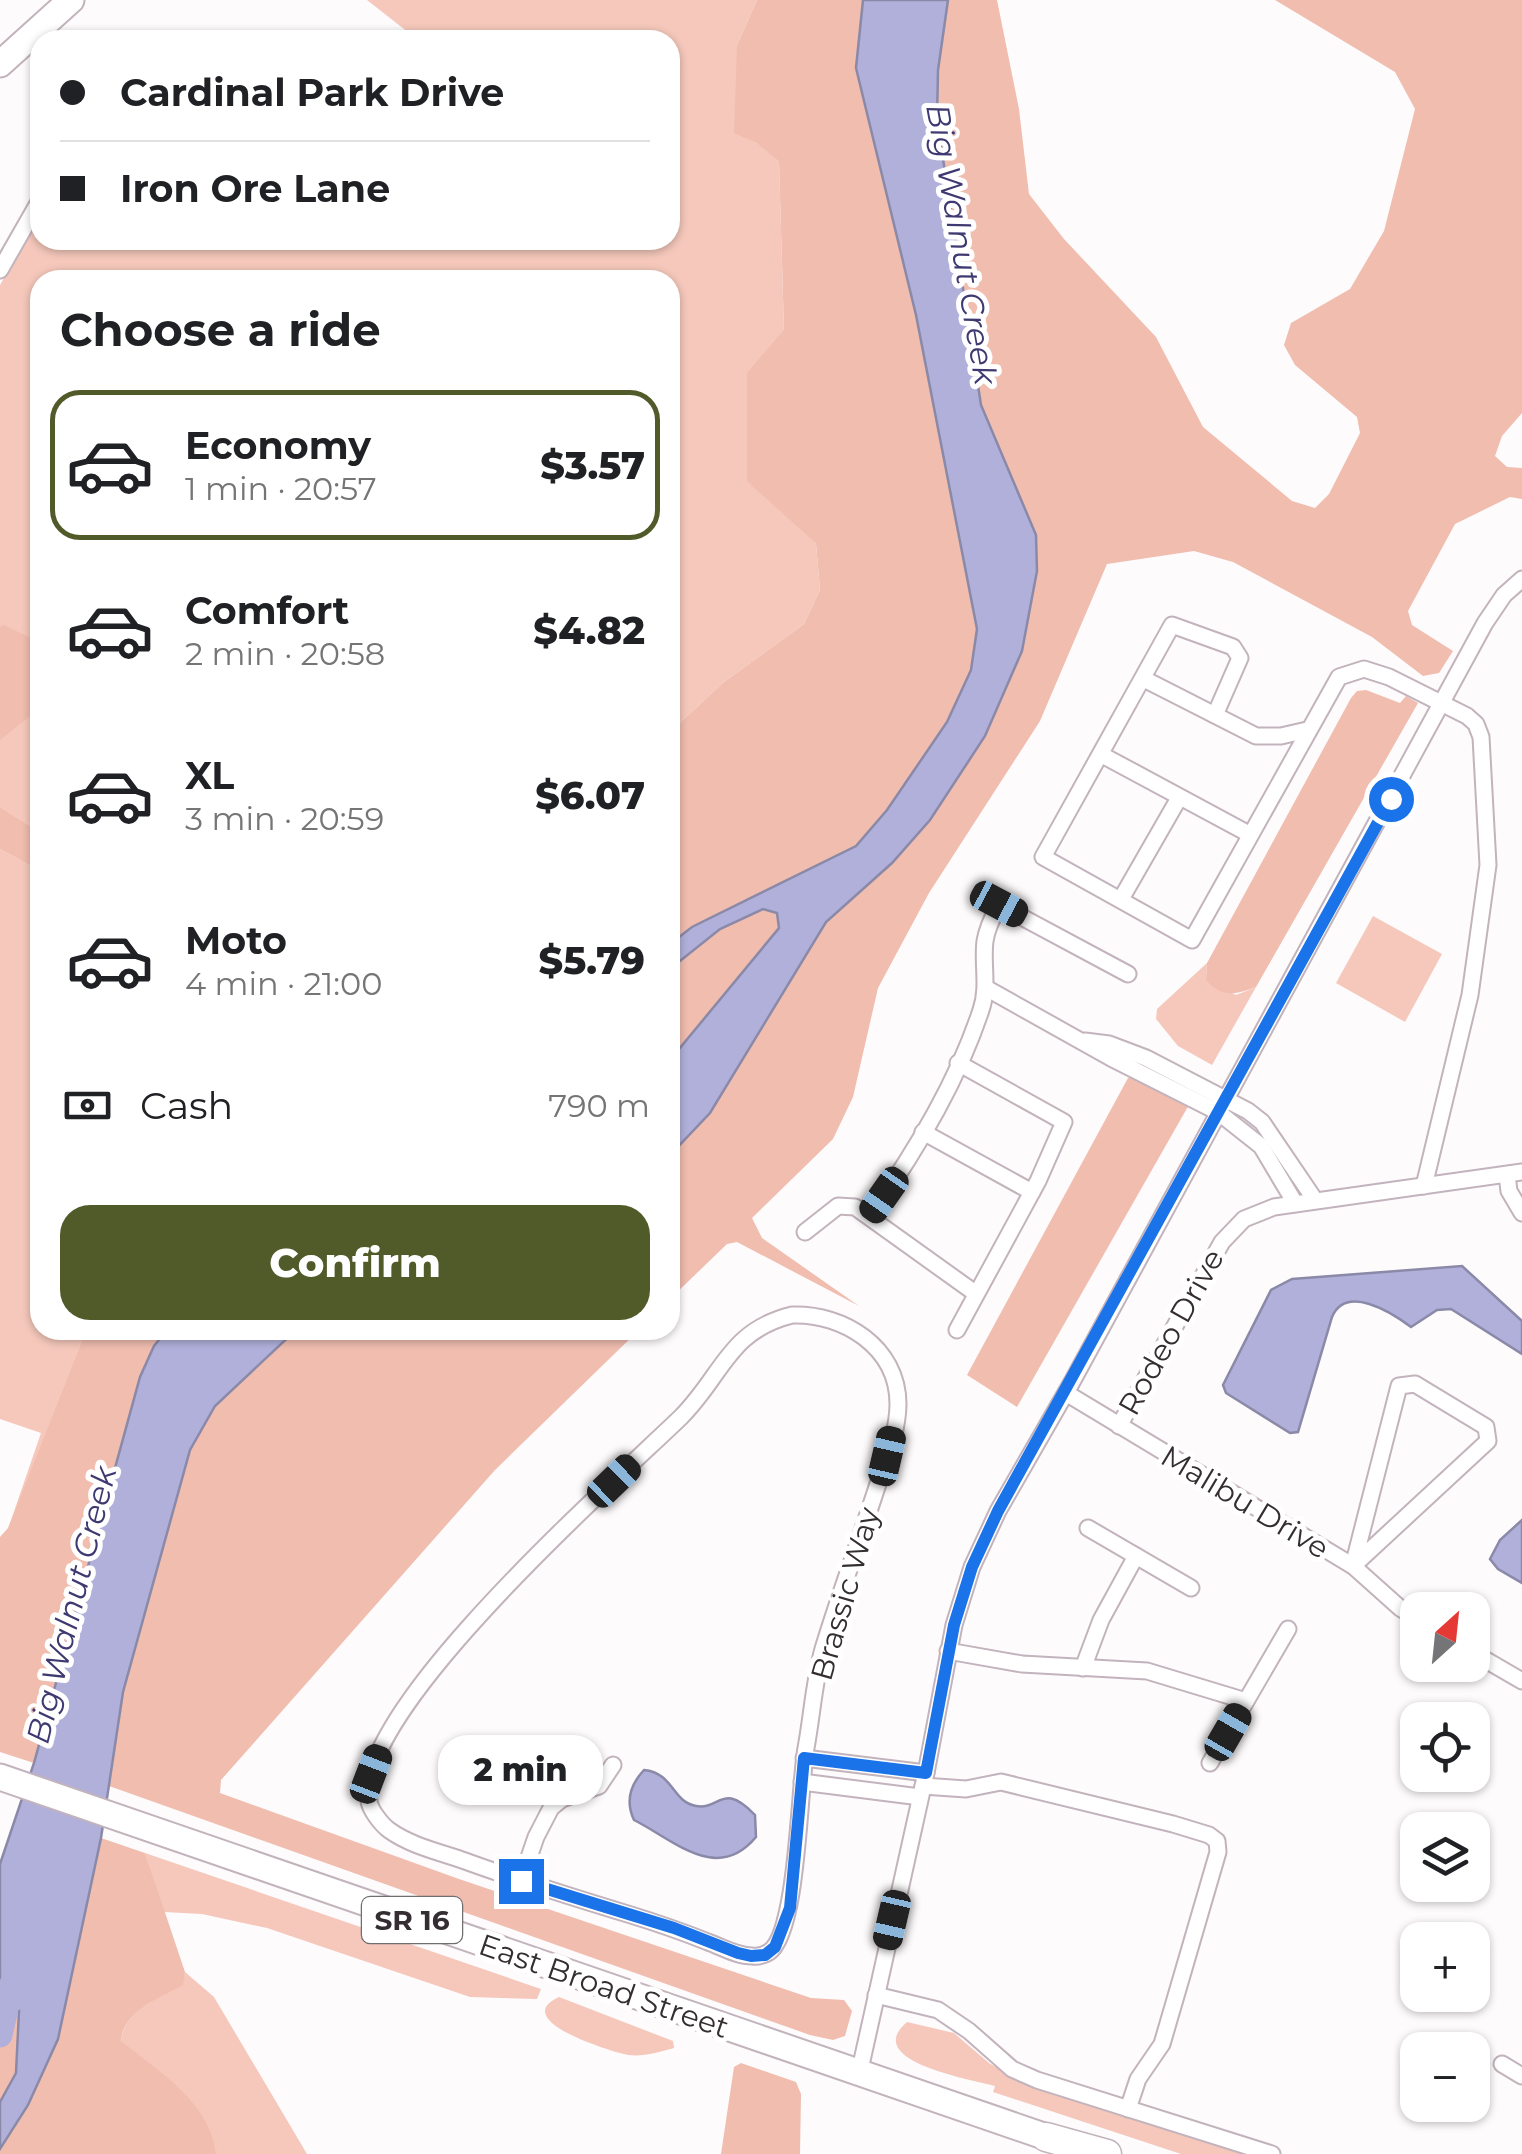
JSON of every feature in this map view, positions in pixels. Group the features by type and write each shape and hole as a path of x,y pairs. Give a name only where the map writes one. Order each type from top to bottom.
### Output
{"highway":[{"path":"1046,2137 1107,2154"}],"main road":[{"path":"37,30 70,0"},
{"path":"0,64 30,37"},
{"name":"East Broad Street","path":"0,1776 1094,2154"}],"street":[{"path":"0,270 30,218"},
{"path":"859,2074 923,1785 948,1651 972,1567 998,1511 1496,605 1522,579"},
{"path":"1215,715 1240,658 1239,652 1172,625 1043,857 1192,940 1338,677 1355,670 1374,671 1444,702 1476,724 1482,738 1488,865 1470,995 1424,1186"},
{"path":"1144,679 1256,736 1307,730"},
{"path":"1102,755 1249,834"},
{"path":"1121,899 1179,798"},
{"path":"870,1216 922,1132 981,1011 986,988 985,941 999,904 1128,974"},
{"path":"986,988 1078,1040 1108,1044 1146,1058 1222,1106 1262,1122 1315,1200"},
{"path":"958,1063 1064,1122 1032,1192 958,1330"},
{"path":"1222,1106 1262,1146 1295,1204 1514,1174 1509,1191 1522,1212"},
{"path":"922,1132 1032,1192"},
{"name":"Rodeo Drive","path":"1118,1426 1222,1242 1244,1219 1274,1207 1295,1204"},
{"path":"805,1232 846,1205 870,1216 975,1293"},
{"name":"Brassic Way","path":"792,1315 830,1318 850,1326 872,1343 884,1358 896,1387 898,1407 887,1456 822,1654 804,1758 790,1908 775,1947 765,1955 738,1953 674,1928 414,1843 386,1828 368,1803 371,1774 384,1742 459,1635 686,1412 743,1337 770,1321 792,1315"},
{"path":"1416,1384 1486,1427 1488,1441 1353,1566 1399,1386 1416,1384"},
{"name":"Malibu Drive","path":"1066,1393 1353,1566 1400,1608"},
{"path":"1088,1528 1191,1588"},
{"path":"1082,1668 1101,1620 1136,1556"},
{"path":"1210,1762 1288,1629"},
{"path":"948,1651 1022,1664 1147,1671 1246,1701"},
{"path":"1490,1663 1522,1682"},
{"path":"804,1758 923,1785"},
{"path":"521,1881 536,1836 551,1808 598,1786 613,1765"},
{"path":"802,1782 966,1789 1001,1782 1173,1824 1216,1840 1218,1852 1162,2044 1138,2079 1128,2108"},
{"path":"876,1995 938,2010 969,2030 1012,2069 1036,2080 1272,2154"},
{"path":"1502,2064 1522,2076"}],"shaded area":[{"path":"367,0 757,0 737,45 755,142 779,160 784,331 747,372 747,480 816,544 820,590 804,624 724,682 680,723 680,270 30,270 30,826 0,807 0,285 30,234 30,250 680,250 680,30 405,30"},
{"path":"757,0 863,0 856,68 916,315 977,629 971,670 947,722 887,810 856,846 680,936 680,723 724,682 804,624 820,590 816,544 747,481 747,372 784,330 779,161 755,142 734,133 737,45"},
{"path":"948,0 997,0 1019,109 1029,194 1064,239 1156,337 1203,427 1292,501 1315,508 1329,494 1360,433 1357,417 1295,365 1284,345 1291,323 1350,289 1384,231 1415,109 1395,72 1275,0 1522,0 1522,413 1502,436 1495,456 1507,467 1522,468 1522,499 1510,497 1455,524 1408,611 1412,625 1453,651 1439,673 1423,676 1372,637 1233,562 1194,551 1107,564 1040,721 929,893 878,988 853,1097 833,1139 752,1218 762,1238 859,1306 737,1242 727,1244 680,1289 680,1144 710,1113 826,922 892,863 930,820 985,736 1036,535 981,405 937,120 938,70"},
{"path":"4,625 30,638 30,716 0,740 0,627"},
{"path":"1366,690 1400,703 1406,696 1418,703 1256,987 1235,993 1218,990 1206,980 1207,963 1351,698 1357,691"},
{"path":"0,807 30,826 30,866 0,849"},
{"path":"0,849 30,866 30,1340 82,1340 8,1529 41,1433 0,1419"},
{"path":"763,909 777,913 779,928 680,1048 680,961 720,929"},
{"path":"1373,916 1442,954 1405,1022 1336,983"},
{"path":"1207,963 1206,980 1236,995 1256,987 1212,1065 1178,1046 1156,1019 1157,1009"},
{"path":"1139,1077 1190,1103 1017,1407 967,1375 1128,1078"},
{"path":"82,1340 159,1340 140,1378 34,1763 0,1752 0,1537 8,1528"},
{"path":"285,1340 629,1340 495,1470 221,1780 220,1793 811,1998 844,2000 852,2011 845,2036 833,2040 810,2035 109,1786 123,1692 190,1450 215,1406"},
{"path":"101,1838 145,1853 185,1972 183,1985 128,2021 121,2041 193,2104 212,2135 216,2154 0,2154 58,2039"},
{"path":"145,1853 541,1989 537,1999 470,1997 267,1928 202,1914 164,1912"},
{"path":"185,1972 214,1997 307,2154 216,2154 181,2091 121,2042 123,2031 135,2014 182,1985"},
{"path":"559,1997 673,2041 674,2048 651,2054 618,2053 568,2034 546,2015 547,2006"},
{"path":"19,2011 16,2073 0,2102 0,2025 6,2016"},
{"path":"907,2022 954,2033 989,2063 1013,2077 1243,2154 1181,2154 993,2092 995,2086 924,2066 898,2047 897,2036"},
{"path":"741,2063 796,2082 801,2094 800,2154 721,2154 734,2067"}],"water":[{"path":"863,0 948,0 938,70 937,120 981,405 1036,535 1037,571 1022,651 985,736 930,820 892,863 826,922 710,1113 680,1144 680,1048 779,928 777,913 763,909 720,929 680,961 680,936 856,846 887,810 947,722 971,670 977,629 916,315 856,68"},
{"path":"1462,1266 1522,1321 1522,1354 1451,1309 1437,1310 1411,1327 1369,1304 1347,1303 1332,1317 1298,1432 1290,1433 1226,1393 1223,1385 1271,1290 1292,1279"},
{"path":"159,1340 285,1340 215,1406 190,1450 123,1692 101,1838 58,2039 28,2105 0,2149 0,2102 16,2073 19,2011 6,2016 0,2025 0,1864 34,1763 140,1377"},
{"path":"1522,1520 1522,1583 1498,1569 1490,1559 1500,1540"},
{"path":"644,1770 661,1776 682,1799 696,1806 728,1798 744,1805 755,1815 756,1837 741,1851 711,1858 680,1847 634,1820 630,1794"}],"waterway":[{"name":"Big Walnut Creek","path":"0,2035 11,1986"}],"route":[{"path":"521,1881 674,1928 738,1953 765,1955 775,1947 790,1908 804,1758 926,1773 954,1625 972,1567 998,1511 1391,799"}]}
